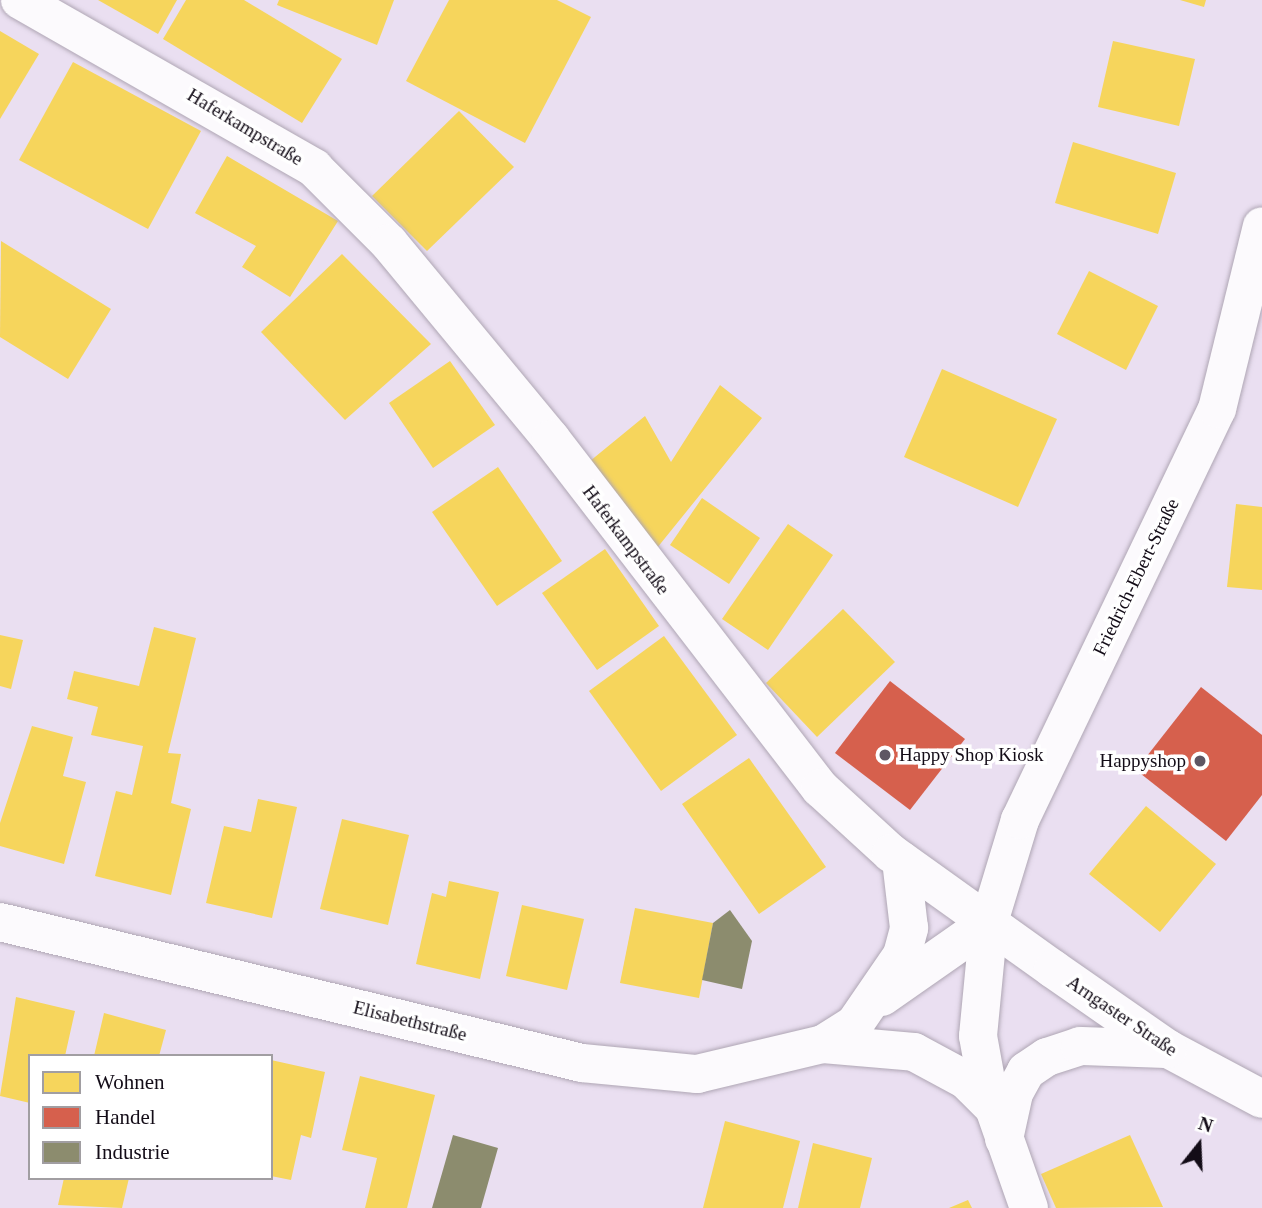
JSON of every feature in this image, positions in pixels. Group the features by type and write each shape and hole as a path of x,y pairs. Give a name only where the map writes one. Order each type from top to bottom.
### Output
{"street":[{"name":"Haferkampstraße","path":"20,0 278,143 354,204 551,439 820,788 901,860 989,922"},
{"name":"Friedrich-Ebert-Straße","path":"989,922 1020,820 1217,409 1262,226"},
{"path":"823,1044 854,1025 892,977 909,928 901,860"},
{"name":"Elisabethstraße","path":"0,922 635,1073 698,1074 823,1044"},
{"path":"871,1003 989,922"},
{"path":"989,922 978,1035 999,1124 1029,1208"},
{"name":"Arngaster Straße","path":"989,922 1168,1049 1262,1099"},
{"path":"823,1044 914,1052 966,1080 999,1124"},
{"path":"999,1124 1026,1071 1047,1057 1080,1046 1168,1049"}],"building: Wohnen":[{"path":"98,0 177,0 158,34"},
{"path":"186,0 244,0 342,59 302,123 163,39"},
{"path":"279,0 394,0 377,45 277,5"},
{"path":"449,0 557,0 591,17 525,143 406,81"},
{"path":"1180,0 1206,0 1204,7"},
{"path":"0,31 39,54 0,119"},
{"path":"1113,41 1195,59 1179,126 1098,107"},
{"path":"73,62 201,131 148,229 19,160"},
{"path":"459,111 514,167 427,251 372,196"},
{"path":"1073,142 1176,173 1158,234 1055,203"},
{"path":"227,156 338,221 290,297 242,267 256,246 195,213"},
{"path":"1,241 111,309 68,379 0,337"},
{"path":"342,254 431,344 345,420 261,332"},
{"path":"1089,271 1158,306 1126,370 1057,334"},
{"path":"450,361 495,425 433,468 389,403"},
{"path":"942,369 1057,419 1018,507 904,457"},
{"path":"720,385 762,418 657,548 584,466 645,416 671,462"},
{"path":"498,467 562,561 497,606 432,512"},
{"path":"702,498 760,538 729,584 670,545"},
{"path":"1236,504 1262,507 1262,590 1227,587"},
{"path":"788,524 833,555 768,650 722,619"},
{"path":"605,549 659,626 597,670 542,593"},
{"path":"843,609 895,662 817,737 766,683"},
{"path":"154,627 196,638 168,753 181,754 171,803 191,809 171,895 95,876 116,791 132,795 143,746 91,735 98,707 67,699 74,671 139,686"},
{"path":"0,635 23,640 11,689 0,686"},
{"path":"664,636 737,735 661,791 589,691"},
{"path":"32,726 73,737 63,776 86,782 64,864 0,846 0,823"},
{"path":"749,758 826,867 759,914 682,804"},
{"path":"258,799 297,807 272,918 206,903 224,826 251,832"},
{"path":"1146,806 1216,864 1160,932 1089,874"},
{"path":"342,819 409,835 388,925 320,909"},
{"path":"449,881 499,892 480,979 416,964 432,893 446,897"},
{"path":"522,905 584,919 567,990 506,976"},
{"path":"635,908 713,923 699,998 620,983"},
{"path":"16,997 75,1011 65,1054 28,1054 28,1103 0,1096"},
{"path":"104,1013 166,1030 160,1054 94,1054"},
{"path":"273,1060 325,1072 311,1138 301,1135 291,1180 273,1176"},
{"path":"360,1076 435,1095 407,1208 365,1208 377,1158 342,1150"},
{"path":"725,1121 800,1141 783,1208 703,1208"},
{"path":"1130,1135 1163,1207 1056,1208 1041,1174"},
{"path":"813,1143 872,1158 860,1208 798,1208"},
{"path":"64,1180 129,1180 122,1208 58,1205"},
{"path":"968,1200 972,1208 949,1208"}],"building: Handel":[{"path":"890,681 965,739 910,810 835,753"},
{"path":"1201,687 1262,735 1262,795 1226,841 1136,770"}],"building: Industrie":[{"path":"730,910 752,941 742,989 702,980 713,923"},
{"path":"453,1135 498,1148 481,1208 432,1208"}],"place":[{"name":"Happy Shop Kiosk","path":"885,755"},
{"name":"Happyshop","path":"1200,761"}]}
